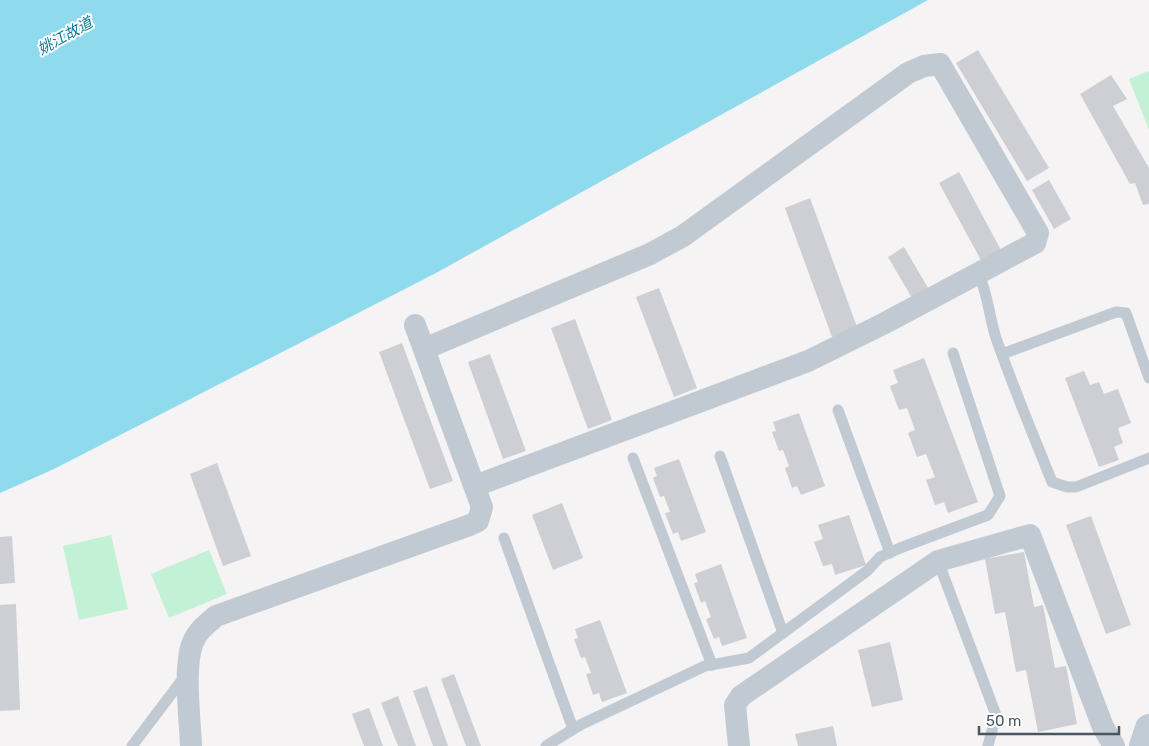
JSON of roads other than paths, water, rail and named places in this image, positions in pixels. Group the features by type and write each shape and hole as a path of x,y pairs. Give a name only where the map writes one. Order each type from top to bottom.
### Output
{"main road":[{"path":"1143,746 1149,728"}],"street":[{"path":"424,349 650,254 683,236 908,73 924,66 940,64 1038,233 1035,242 883,324 808,361 475,486"},
{"path":"191,746 188,656 193,640 202,628 216,616 443,536 478,520 482,508 475,486 415,325"},
{"path":"739,746 735,705 741,696 938,561 1030,535 1103,727 1114,746"}],"lane":[{"path":"978,272 987,292 988,315 1052,482 1067,487 1076,487 1149,458"},
{"path":"1002,354 1116,312 1126,313 1149,378"},
{"path":"546,746 573,730 705,666 749,658 867,571 880,557 928,536 988,515 1000,496 953,353"},
{"path":"838,410 890,553"},
{"path":"720,456 783,633"},
{"path":"633,458 712,665"},
{"path":"504,538 573,730"},
{"path":"938,561 996,715 988,746"},
{"path":"132,746 188,671"}],"water":[{"name":"姚江故道","path":"0,0 928,0 436,273 54,469 0,493"}]}
